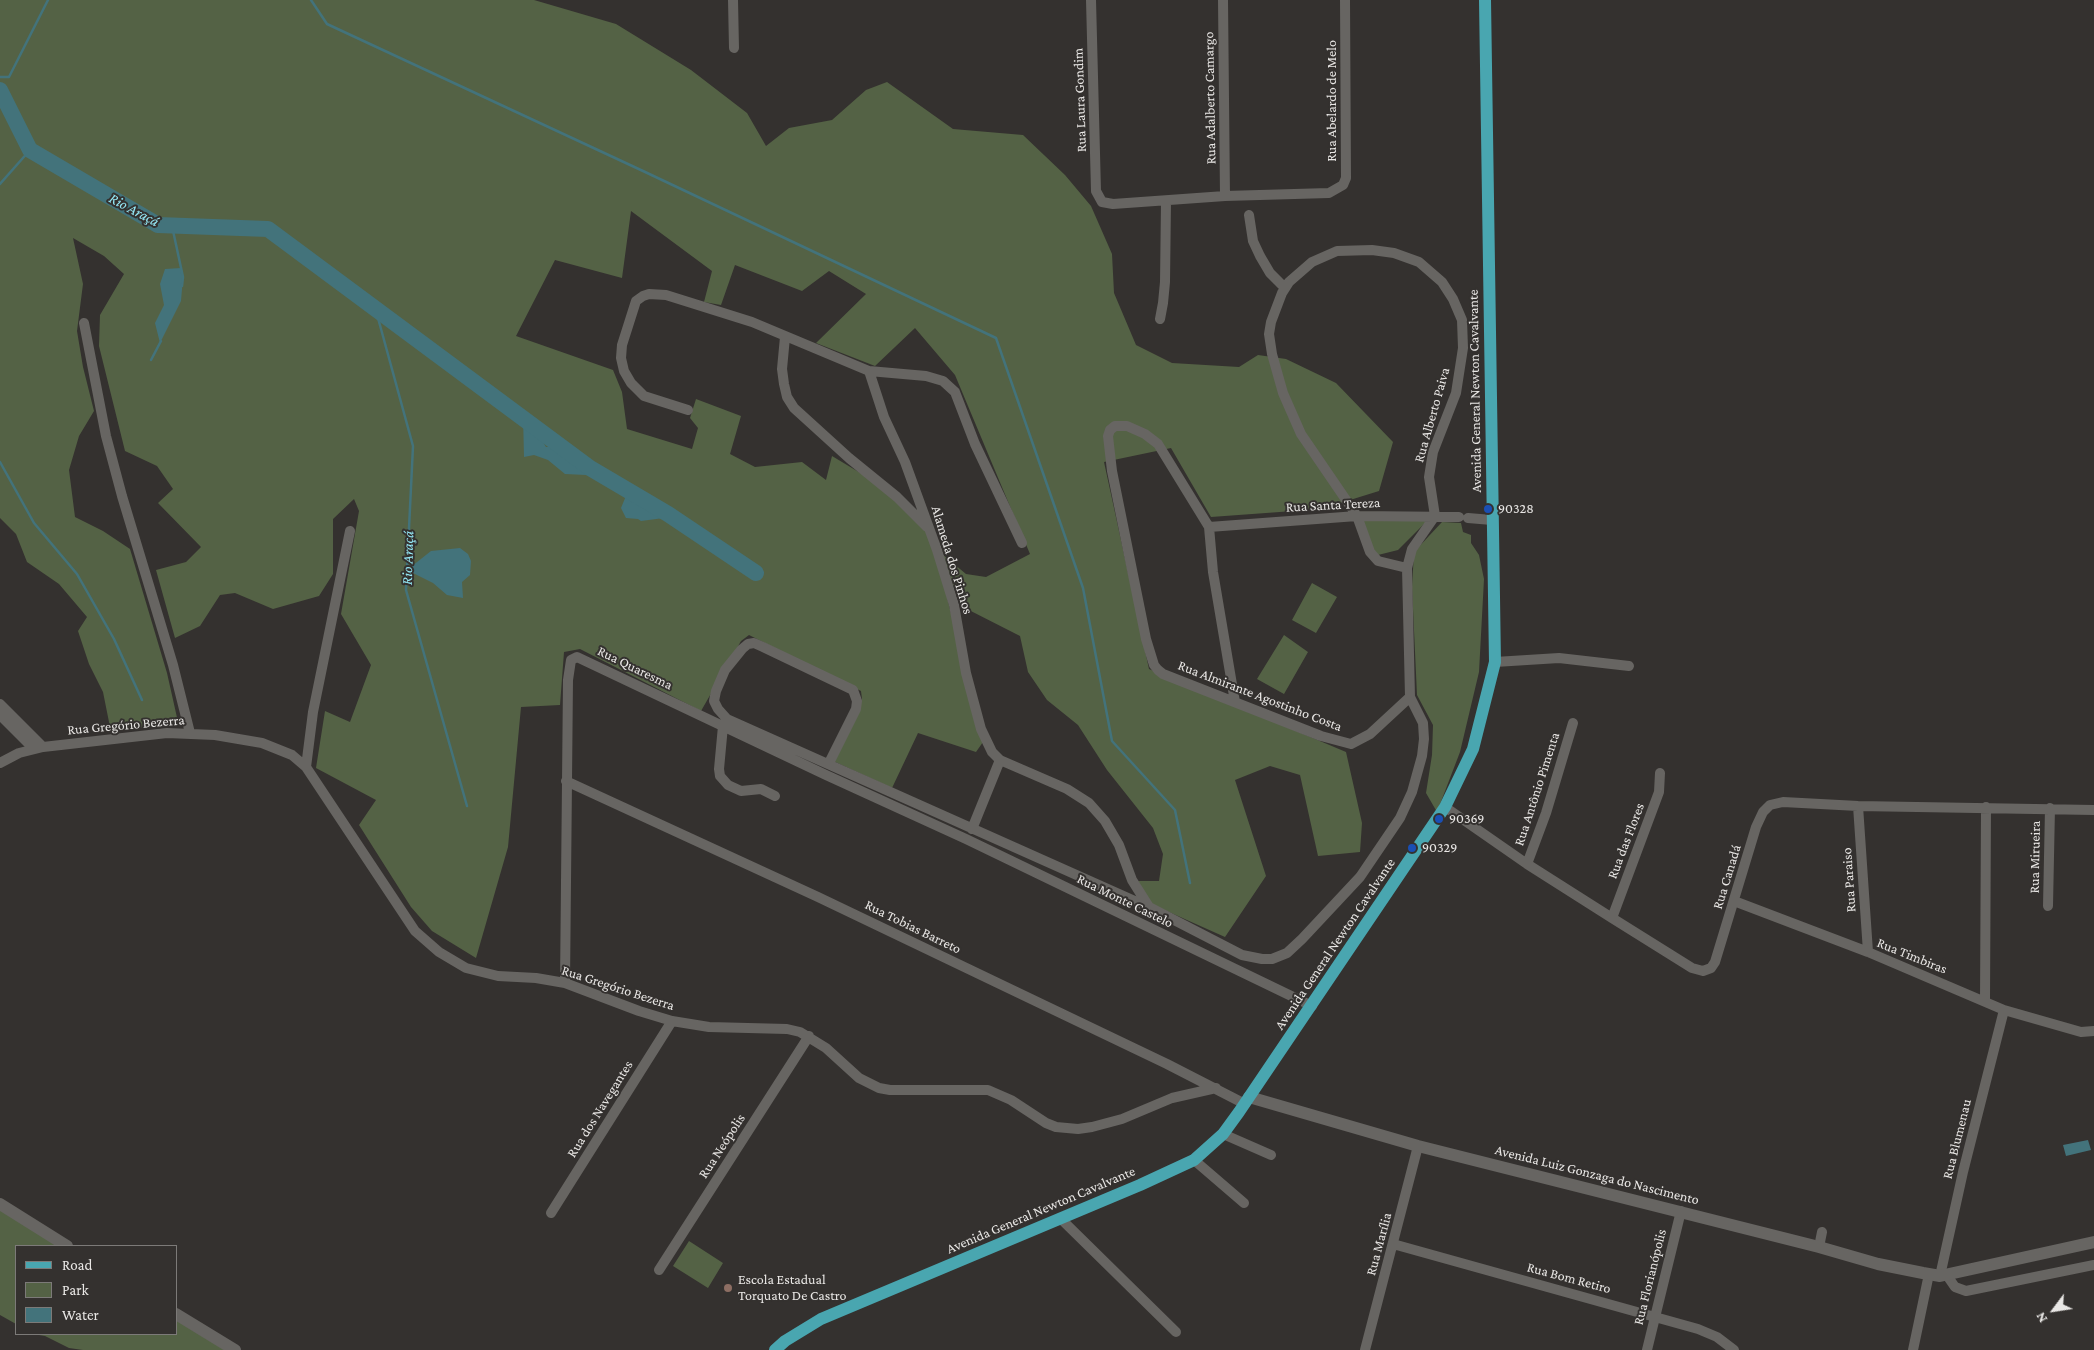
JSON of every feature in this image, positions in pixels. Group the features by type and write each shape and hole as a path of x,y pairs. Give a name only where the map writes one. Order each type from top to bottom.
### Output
{"main road":[{"name":"Avenida General Newton Cavalvante","path":"775,1350 785,1341 821,1319 1140,1186 1194,1160 1223,1134 1312,1006 1445,807 1473,749 1495,662 1485,0"},
{"name":"Avenida Luiz Gonzaga do Nascimento","path":"1247,1100 1418,1146 1681,1211 1878,1264 1938,1275"},
{"path":"0,1204 64,1245"},
{"path":"1938,1275 2094,1242"},
{"path":"178,1315 235,1350"}],"street":[{"path":"733,0 734,48"},
{"name":"Rua Laura Gondim","path":"1091,0 1096,191 1102,202 1113,204 1166,201"},
{"name":"Rua Adalberto Camargo","path":"1223,0 1225,196"},
{"name":"Rua Abelardo de Melo","path":"1225,196 1329,193 1343,185 1346,178 1345,0"},
{"path":"1160,319 1165,282 1166,201 1225,196"},
{"path":"1249,215 1253,241 1260,256 1270,273 1285,288 1275,307 1269,334 1272,354 1283,393 1301,434 1357,516 1373,557 1383,563 1407,568"},
{"name":"Rua Alberto Paiva","path":"1285,288 1312,262 1337,251 1372,250 1394,253 1418,262 1442,282 1453,299 1462,320 1463,348 1456,393 1433,452 1428,477 1436,516"},
{"path":"688,410 644,396 630,383 624,371 621,358 622,345 636,301 643,296 649,294 666,295 752,322 869,371 937,378 950,386 955,392 975,444 1022,544"},
{"path":"84,323 106,436 173,665 190,732"},
{"path":"785,337 782,369 787,396 794,408 849,458 897,497 929,529"},
{"name":"Alameda dos Pinhos","path":"869,371 884,417 905,462 954,605 966,673 981,729 992,752 1000,760"},
{"name":"Rua Almirante Agostinho Costa","path":"1209,527 1158,444 1145,434 1128,426 1116,426 1110,430 1108,436 1112,471 1145,631 1154,665 1163,674 1321,736 1351,744 1370,734 1410,697"},
{"name":"Rua Santa Tereza","path":"1209,527 1357,516 1436,516 1492,520"},
{"path":"829,763 856,708 857,701 853,690 754,643 742,649 725,670 716,691 714,701 722,715 727,719 1149,907 1242,955 1272,959 1286,953 1350,889 1400,818 1412,792 1422,756 1424,739 1423,723 1410,697 1407,568 1412,549 1436,516"},
{"path":"1209,527 1213,572 1236,702"},
{"path":"306,767 314,712 350,531"},
{"name":"Rua Quaresma","path":"564,983 568,680 571,660 574,657 582,658 926,821"},
{"path":"1495,662 1559,658 1629,666"},
{"path":"0,704 38,748"},
{"path":"0,715 38,748"},
{"name":"Rua Antônio Pimenta","path":"1527,864 1546,813 1573,722"},
{"path":"723,726 720,776 728,785 740,791 761,789 775,796"},
{"name":"Rua Gregório Bezerra","path":"0,763 13,755 38,748 167,733 190,732 262,742 292,755 306,767 415,931 454,962 483,973 564,983 672,1021 709,1027 787,1029 809,1036 826,1048 859,1078 879,1088 890,1090 988,1090 1011,1100 1046,1123 1062,1128 1078,1129 1109,1123 1138,1114 1172,1098 1216,1088"},
{"path":"972,829 1000,760 1067,789 1089,802 1105,822 1119,845 1137,890 1149,907"},
{"name":"Rua das Flores","path":"1612,918 1659,792 1660,773"},
{"name":"Rua Tobias Barreto","path":"566,781 818,897 1216,1088 1247,1100"},
{"name":"Rua Canadá","path":"1445,807 1527,864 1692,968 1703,971 1711,968 1715,962 1759,820 1762,812 1770,805 1783,802 1858,806 2094,810"},
{"name":"Rua Paraiso","path":"1858,806 1868,952"},
{"path":"1985,1001 1986,807"},
{"name":"Rua Mirueira","path":"2048,906 2050,808"},
{"name":"Rua Monte Castelo","path":"926,821 1312,1006"},
{"name":"Rua Timbiras","path":"1734,901 1868,952 2004,1010 2081,1032 2094,1032"},
{"name":"Rua Blumenau","path":"1913,1350 1938,1275 2004,1010"},
{"name":"Rua dos Navegantes","path":"551,1213 672,1021"},
{"name":"Rua Neópolis","path":"659,1270 809,1036"},
{"path":"1223,1134 1271,1155"},
{"name":"Rua Marília","path":"1366,1350 1418,1146"},
{"path":"1194,1160 1244,1203"},
{"name":"Rua Florianópolis","path":"1647,1350 1681,1211"},
{"path":"1060,1218 1176,1332"},
{"path":"1819,1247 1822,1232"},
{"name":"Rua Bom Retiro","path":"1393,1244 1656,1316 1710,1334 1734,1350"},
{"path":"1938,1275 1955,1287 1966,1290 2094,1265"}],"green space":[{"path":"0,0 534,0 616,24 691,70 747,113 766,146 789,128 832,120 866,90 887,82 953,129 1023,135 1065,175 1091,206 1112,254 1114,293 1136,345 1172,363 1239,367 1258,355 1286,359 1336,383 1393,442 1379,491 1321,509 1211,517 1171,448 1104,462 1149,669 1346,752 1362,823 1360,852 1318,856 1300,775 1270,766 1235,780 1266,876 1225,937 1151,904 1138,881 1159,881 1163,854 1153,828 1107,770 1078,725 1047,700 1028,672 1020,636 961,606 942,554 966,574 986,577 1030,554 955,375 915,328 875,366 816,343 866,294 829,271 802,291 735,265 721,305 704,302 712,271 631,211 622,278 555,260 516,336 613,370 622,392 627,429 692,449 698,428 690,418 696,399 741,416 730,454 755,467 802,462 826,480 832,456 862,474 898,503 928,533 941,573 983,742 976,752 918,733 892,788 833,761 862,699 861,691 749,635 741,641 701,711 580,649 564,652 560,705 521,707 508,847 476,958 432,931 411,907 359,825 376,800 316,768 325,711 350,722 371,665 341,614 359,511 354,499 333,519 333,574 319,596 273,609 235,593 220,595 200,626 175,638 156,570 186,562 201,547 158,503 173,489 157,466 125,451 99,346 100,315 124,274 104,256 73,238 83,284 77,331 83,367 94,411 79,436 69,470 75,517 103,531 130,549 167,673 178,722 111,732 103,692 89,664 78,631 87,617 59,584 27,562 16,534 0,518"},
{"path":"1360,517 1425,519 1425,523 1398,550 1378,555 1372,548"},
{"path":"1442,522 1461,523 1463,532 1471,535 1471,543 1479,555 1484,579 1479,672 1460,752 1437,812 1426,793 1432,755 1433,725 1417,695 1412,587 1414,552"},
{"path":"1312,583 1337,597 1316,633 1292,620"},
{"path":"1284,635 1308,652 1284,694 1257,679"},
{"path":"0,1209 57,1245 15,1245 15,1323 0,1315"},
{"path":"689,1241 723,1263 708,1288 673,1266"},
{"path":"178,1321 225,1350 83,1350 69,1348 39,1335 178,1335"}],"water":[{"path":"181,268 183,277 181,301 160,343 155,323 164,305 160,284 165,269"},
{"path":"523,415 529,419 546,447 557,447 579,457 590,468 586,475 565,474 548,460 534,455 524,457"},
{"path":"628,491 645,492 652,501 651,506 658,513 664,511 668,514 670,523 664,518 641,521 626,518 621,508"},
{"path":"460,548 468,554 471,561 470,575 462,582 463,598 447,595 433,583 407,570 431,551"},
{"path":"2088,1140 2091,1150 2066,1156 2063,1145"}],"waterway":[{"path":"0,77 9,77 48,0"},
{"path":"311,0 327,24 996,338 1083,588 1112,741 1175,810 1190,883"},
{"name":"Rio Araçá","path":"0,90 30,150 158,225 268,229 590,468 668,514 756,573"},
{"name":"Rio Araçá","path":"0,184 30,150"},
{"path":"172,226 183,277 182,286"},
{"name":"Rio Araçá","path":"375,307 413,446 406,590 467,806"},
{"path":"151,360 161,341"},
{"path":"0,462 34,523 77,574 114,639 142,700"}],"place":[{"name":"90328","path":"1488,509"},
{"name":"90369","path":"1439,819"},
{"name":"90329","path":"1412,848"},
{"name":"Escola Estadual Torquato De Castro","path":"728,1288"}]}
